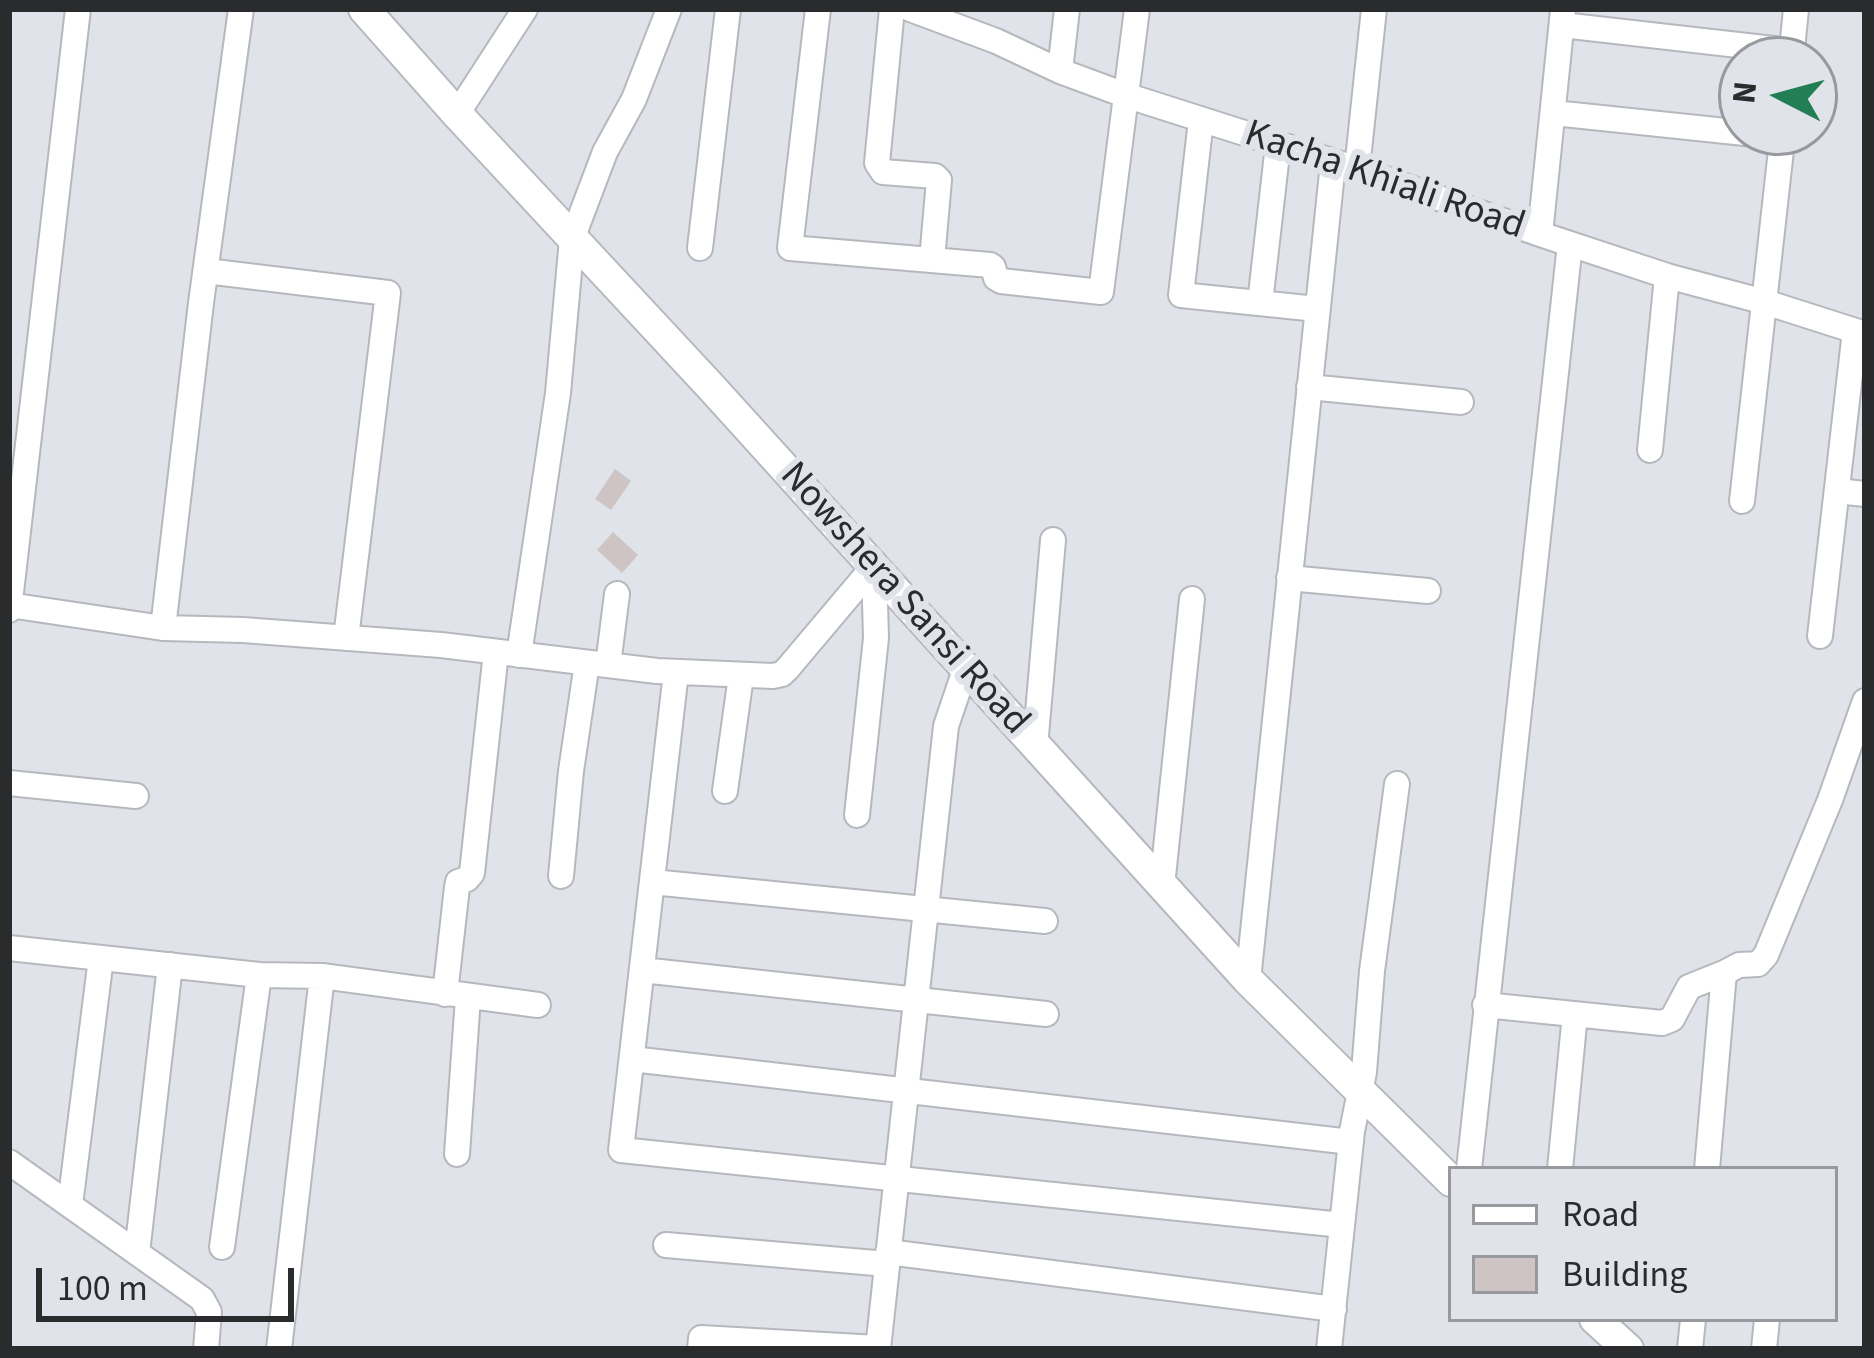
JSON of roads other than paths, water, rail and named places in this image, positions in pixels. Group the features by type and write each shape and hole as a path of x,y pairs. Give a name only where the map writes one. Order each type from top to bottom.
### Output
{"main road":[{"name":"Nowshera Sansi Road","path":"364,9 1248,980 1448,1178"},
{"path":"1598,1322 1628,1349"}],"street":[{"path":"78,9 9,607 163,628 346,638 741,676 782,674 874,566"},
{"path":"163,628 241,9"},
{"path":"457,114 525,9"},
{"path":"457,1154 457,887 472,873 558,393 572,239 604,152 634,99 669,9"},
{"path":"700,248 728,9"},
{"path":"818,9 790,248 989,266 1001,281 1101,292 1137,9"},
{"path":"892,9 877,163 884,172 939,180 932,260"},
{"path":"1060,71 1067,9"},
{"path":"1248,980 1316,309 1374,9"},
{"name":"Kacha Khiali Road","path":"922,10 1125,95 1667,276 1860,333"},
{"path":"1540,234 1563,17 1718,44"},
{"path":"1553,113 1718,129"},
{"path":"1201,120 1181,295 1316,309"},
{"path":"1260,303 1278,146"},
{"path":"1742,501 1781,156"},
{"path":"1469,1166 1570,244"},
{"path":"206,272 388,293 346,638"},
{"path":"1651,450 1667,276"},
{"path":"1820,636 1860,333"},
{"path":"1309,387 1461,402"},
{"path":"1837,491 1865,494"},
{"path":"1035,747 1053,540"},
{"path":"857,815 877,638 874,566"},
{"path":"1289,578 1428,591"},
{"path":"561,876 572,772 616,594"},
{"path":"1162,886 1192,599"},
{"path":"700,1349 701,1338 878,1349 946,726 965,670"},
{"path":"676,671 621,1150 1342,1226"},
{"path":"725,791 741,676"},
{"path":"1485,1005 1668,1022 1689,987 1738,965 1758,964 1766,955 1830,800 1865,700"},
{"path":"9,783 136,796"},
{"path":"1329,1349 1397,784"},
{"path":"652,882 1045,921"},
{"path":"9,948 259,975 322,976 538,1005"},
{"path":"70,1205 101,958"},
{"path":"136,1253 170,965"},
{"path":"642,970 1046,1013"},
{"path":"1707,1166 1724,974"},
{"path":"222,1247 259,975"},
{"path":"279,1349 322,976"},
{"path":"1560,1166 1575,1013"},
{"path":"632,1059 1351,1142"},
{"path":"9,1162 202,1299 209,1312 206,1349"},
{"path":"666,1245 888,1258 1334,1309"}]}
